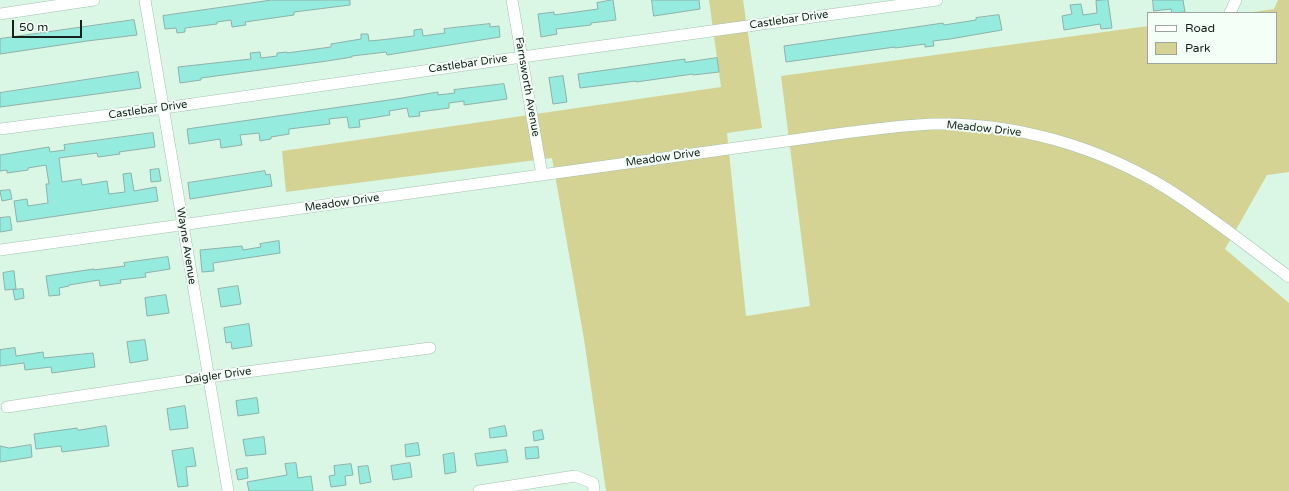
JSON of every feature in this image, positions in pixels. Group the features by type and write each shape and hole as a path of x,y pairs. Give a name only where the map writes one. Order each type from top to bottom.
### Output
{"street":[{"path":"0,14 94,0"},
{"name":"Wayne Avenue","path":"145,0 228,491"},
{"name":"Farnsworth Avenue","path":"512,0 542,175"},
{"name":"Castlebar Drive","path":"0,129 164,108 522,56 937,0"},
{"path":"1230,12 1236,0"},
{"name":"Meadow Drive","path":"0,250 899,126 934,124 1002,129 1029,134 1071,144 1102,156 1141,174 1189,203 1289,277"},
{"name":"Daigler Drive","path":"7,407 208,377 430,348"},
{"path":"479,491 575,476 593,484 594,491"}],"green space":[{"path":"709,0 743,0 762,128 727,133 746,316 810,306 781,76 1147,26 1147,64 1277,64 1277,12 1253,12 1274,9 1278,0 1289,0 1289,172 1267,175 1225,249 1289,303 1289,491 606,491 584,339 552,158 286,192 282,151 721,87"}],"building":[{"path":"272,0 350,0 350,5 294,12 294,15 245,22 246,25 232,27 231,20 217,22 217,24 185,28 185,32 177,33 176,28 165,29 163,16"},
{"path":"613,0 616,20 591,23 591,25 556,29 557,34 541,37 538,14 554,12 554,15 598,9 597,3"},
{"path":"652,0 699,0 700,9 654,16"},
{"path":"1108,0 1112,28 1101,29 1100,24 1064,30 1062,16 1072,14 1070,5 1081,4 1083,15 1097,13 1096,1"},
{"path":"1153,0 1183,0 1185,12 1172,12 1171,9 1154,11"},
{"path":"999,15 1002,30 933,41 934,46 925,47 925,44 895,47 786,62 784,46 943,23 944,25"},
{"path":"134,20 137,35 0,54 0,39"},
{"path":"490,24 490,27 499,26 500,37 387,55 386,52 352,56 327,61 201,78 201,80 180,83 178,67 251,59 250,53 260,52 261,58 277,56 277,53 331,47 331,44 361,39 361,34 368,34 369,41 414,36 414,30 422,29 423,36 445,33 444,29"},
{"path":"717,58 719,72 580,88 578,74 685,59 685,62"},
{"path":"138,72 141,88 0,107 0,93"},
{"path":"563,76 567,102 553,104 549,78"},
{"path":"504,84 507,99 464,105 464,101 449,103 449,108 419,112 420,116 409,117 407,108 389,111 390,115 359,120 360,127 349,128 347,117 329,119 330,124 289,129 289,134 271,137 271,139 260,141 259,133 240,135 242,145 221,148 220,139 189,144 187,129 438,92 438,95 455,93 454,90"},
{"path":"153,133 155,147 119,152 120,154 98,157 97,153 59,158 62,182 81,179 82,185 107,181 109,194 125,192 123,174 131,173 134,191 156,187 158,201 17,222 14,201 27,199 28,206 48,203 46,184 49,184 46,165 28,168 28,170 7,173 7,170 0,171 0,155 49,147 50,152 65,150 64,145"},
{"path":"159,169 161,181 151,182 150,170"},
{"path":"265,171 266,175 270,174 272,186 190,199 188,183"},
{"path":"10,190 12,199 2,201 0,191"},
{"path":"10,217 12,230 0,232 0,218"},
{"path":"279,241 280,253 213,263 214,271 202,272 200,250 242,246 243,250 261,247 260,244"},
{"path":"168,257 170,269 145,273 146,277 120,280 121,283 100,286 99,280 69,285 59,288 60,295 49,296 46,276 125,266 124,263"},
{"path":"14,271 16,289 5,290 3,273"},
{"path":"238,286 241,304 221,307 218,289"},
{"path":"23,289 24,298 15,300 13,290"},
{"path":"166,295 169,313 147,316 145,298"},
{"path":"249,324 252,346 232,349 231,342 226,343 224,328"},
{"path":"145,340 148,360 130,363 127,342"},
{"path":"15,348 16,356 43,352 44,358 93,353 95,367 52,373 51,367 25,370 24,363 0,366 0,350"},
{"path":"257,398 259,413 238,416 236,401"},
{"path":"185,406 188,428 170,430 167,409"},
{"path":"106,426 109,446 62,452 61,446 36,449 34,434 77,428 78,430"},
{"path":"505,426 507,436 490,438 489,429"},
{"path":"542,430 544,439 534,441 533,432"},
{"path":"264,437 266,454 246,456 243,440"},
{"path":"418,443 420,455 406,457 405,445"},
{"path":"31,445 32,457 0,462 0,446 9,448"},
{"path":"538,447 539,458 526,459 525,448"},
{"path":"193,448 196,466 186,467 188,486 178,487 172,451"},
{"path":"506,450 508,462 477,466 475,454"},
{"path":"454,453 456,472 445,474 443,455"},
{"path":"296,463 298,478 311,476 313,491 249,491 247,482 287,475 285,464"},
{"path":"410,463 412,477 393,480 391,466"},
{"path":"351,464 353,475 345,476 346,485 331,487 329,476 335,475 334,466"},
{"path":"368,466 371,482 360,484 358,467"},
{"path":"247,468 248,478 238,480 236,470"}]}
